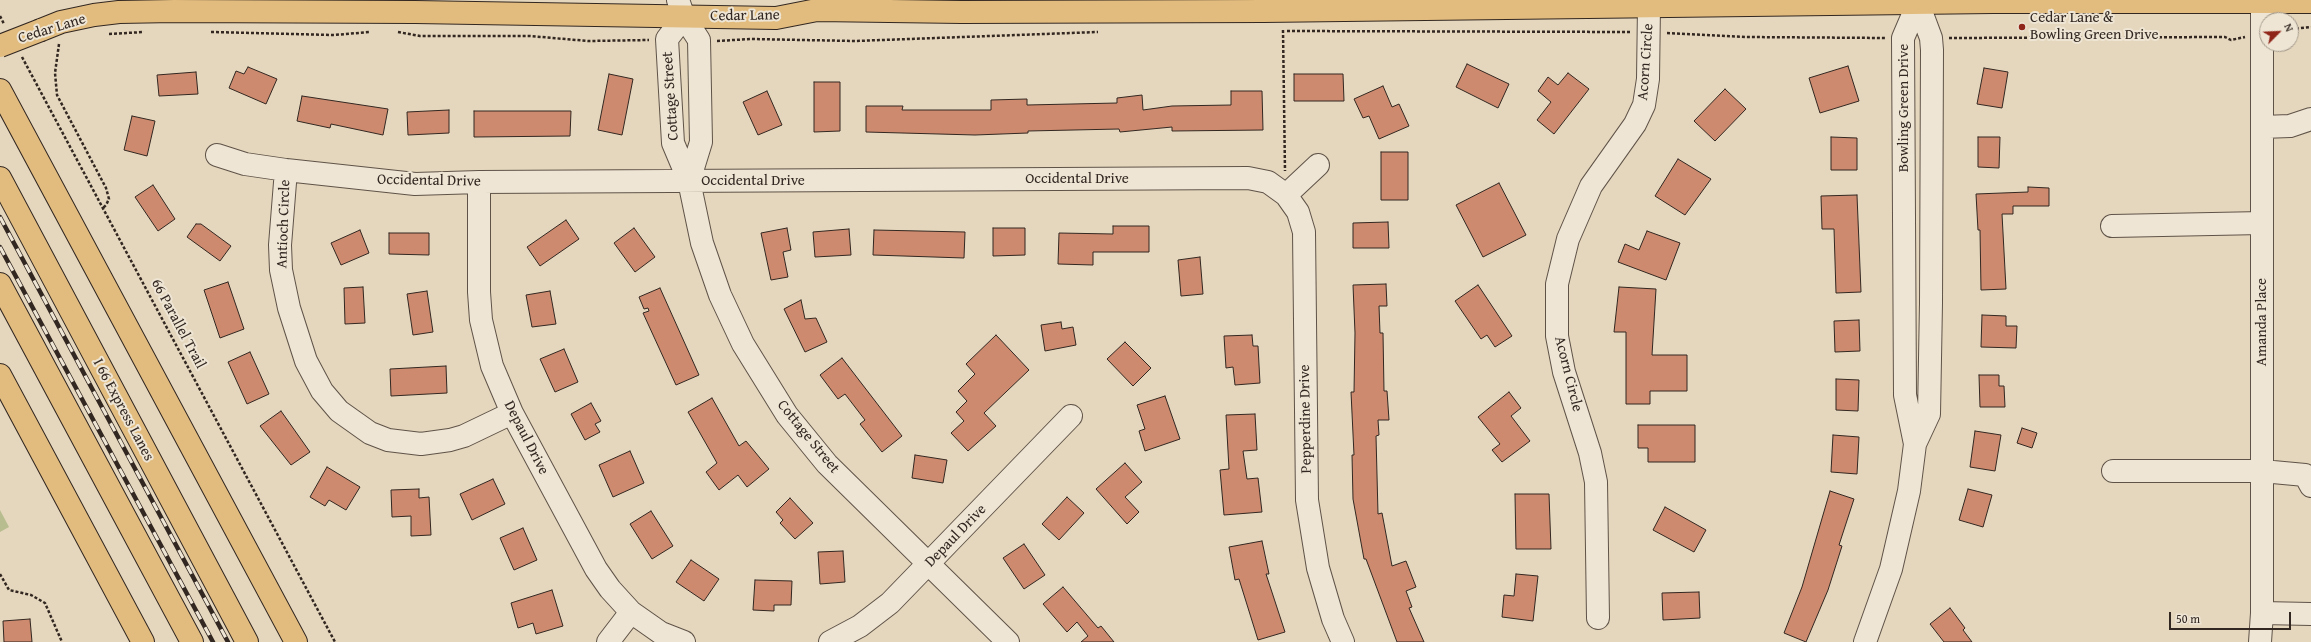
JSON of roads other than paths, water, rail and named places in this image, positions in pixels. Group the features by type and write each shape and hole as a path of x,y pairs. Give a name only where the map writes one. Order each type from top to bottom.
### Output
{"main road":[{"name":"Cedar Lane","path":"9,42 51,38 61,22 119,12 416,12 681,8 776,18 817,10 833,5 1191,6 1281,25 1429,5 1591,4 1649,6 1792,6 1993,1 2311,2"},
{"path":"0,90 296,642"},
{"name":"I 66 Express Lanes","path":"0,178 247,642"},
{"path":"0,284 192,642"},
{"path":"0,375 143,642"}],"street":[{"name":"Amanda Place","path":"2260,642 2262,613 2262,2"},
{"name":"Bowling Green Drive","path":"1915,444 1905,395 1903,38 1918,3"},
{"name":"Bowling Green Drive","path":"1865,642 1891,569 1909,491 1915,444 1929,414 1931,38 1918,3"},
{"name":"Acorn Circle","path":"1598,618 1596,482 1590,453 1564,372 1557,336 1557,284 1568,239 1591,186 1634,124 1644,105 1648,79 1649,6"},
{"name":"Cottage Street","path":"681,8 667,39 673,143 689,181 702,243 720,295 743,344 765,382 787,415 827,464 1008,642"},
{"name":"Cottage Street","path":"681,8 700,40 702,142 689,181"},
{"path":"2262,127 2287,126 2311,119"},
{"name":"Occidental Drive","path":"217,156 245,164 286,170 415,184 479,182 1248,178 1268,182 1286,195"},
{"path":"1286,195 1318,165"},
{"name":"Antioch Circle","path":"286,170 280,244 281,270 289,308 306,361 322,390 339,412 370,433 388,440 420,444 450,440 464,436 512,413"},
{"name":"Depaul Drive","path":"479,182 479,292 481,320 492,366 512,413 596,569 610,589 631,612 661,633 684,642"},
{"name":"Pepperdine Drive","path":"1286,195 1298,212 1304,232 1307,500 1311,538 1333,619 1343,642"},
{"path":"2112,226 2262,223"},
{"name":"Depaul Drive","path":"830,642 860,626 890,603 1072,416"},
{"path":"2113,471 2262,471 2305,475 2311,486"},
{"path":"608,642 631,612"},
{"path":"2262,613 2311,614"}],"railway":[{"path":"0,217 228,642"},
{"path":"0,247 213,642"}],"place":[{"name":"Cedar Lane & Bowling Green Drive","path":"2022,27"}]}
